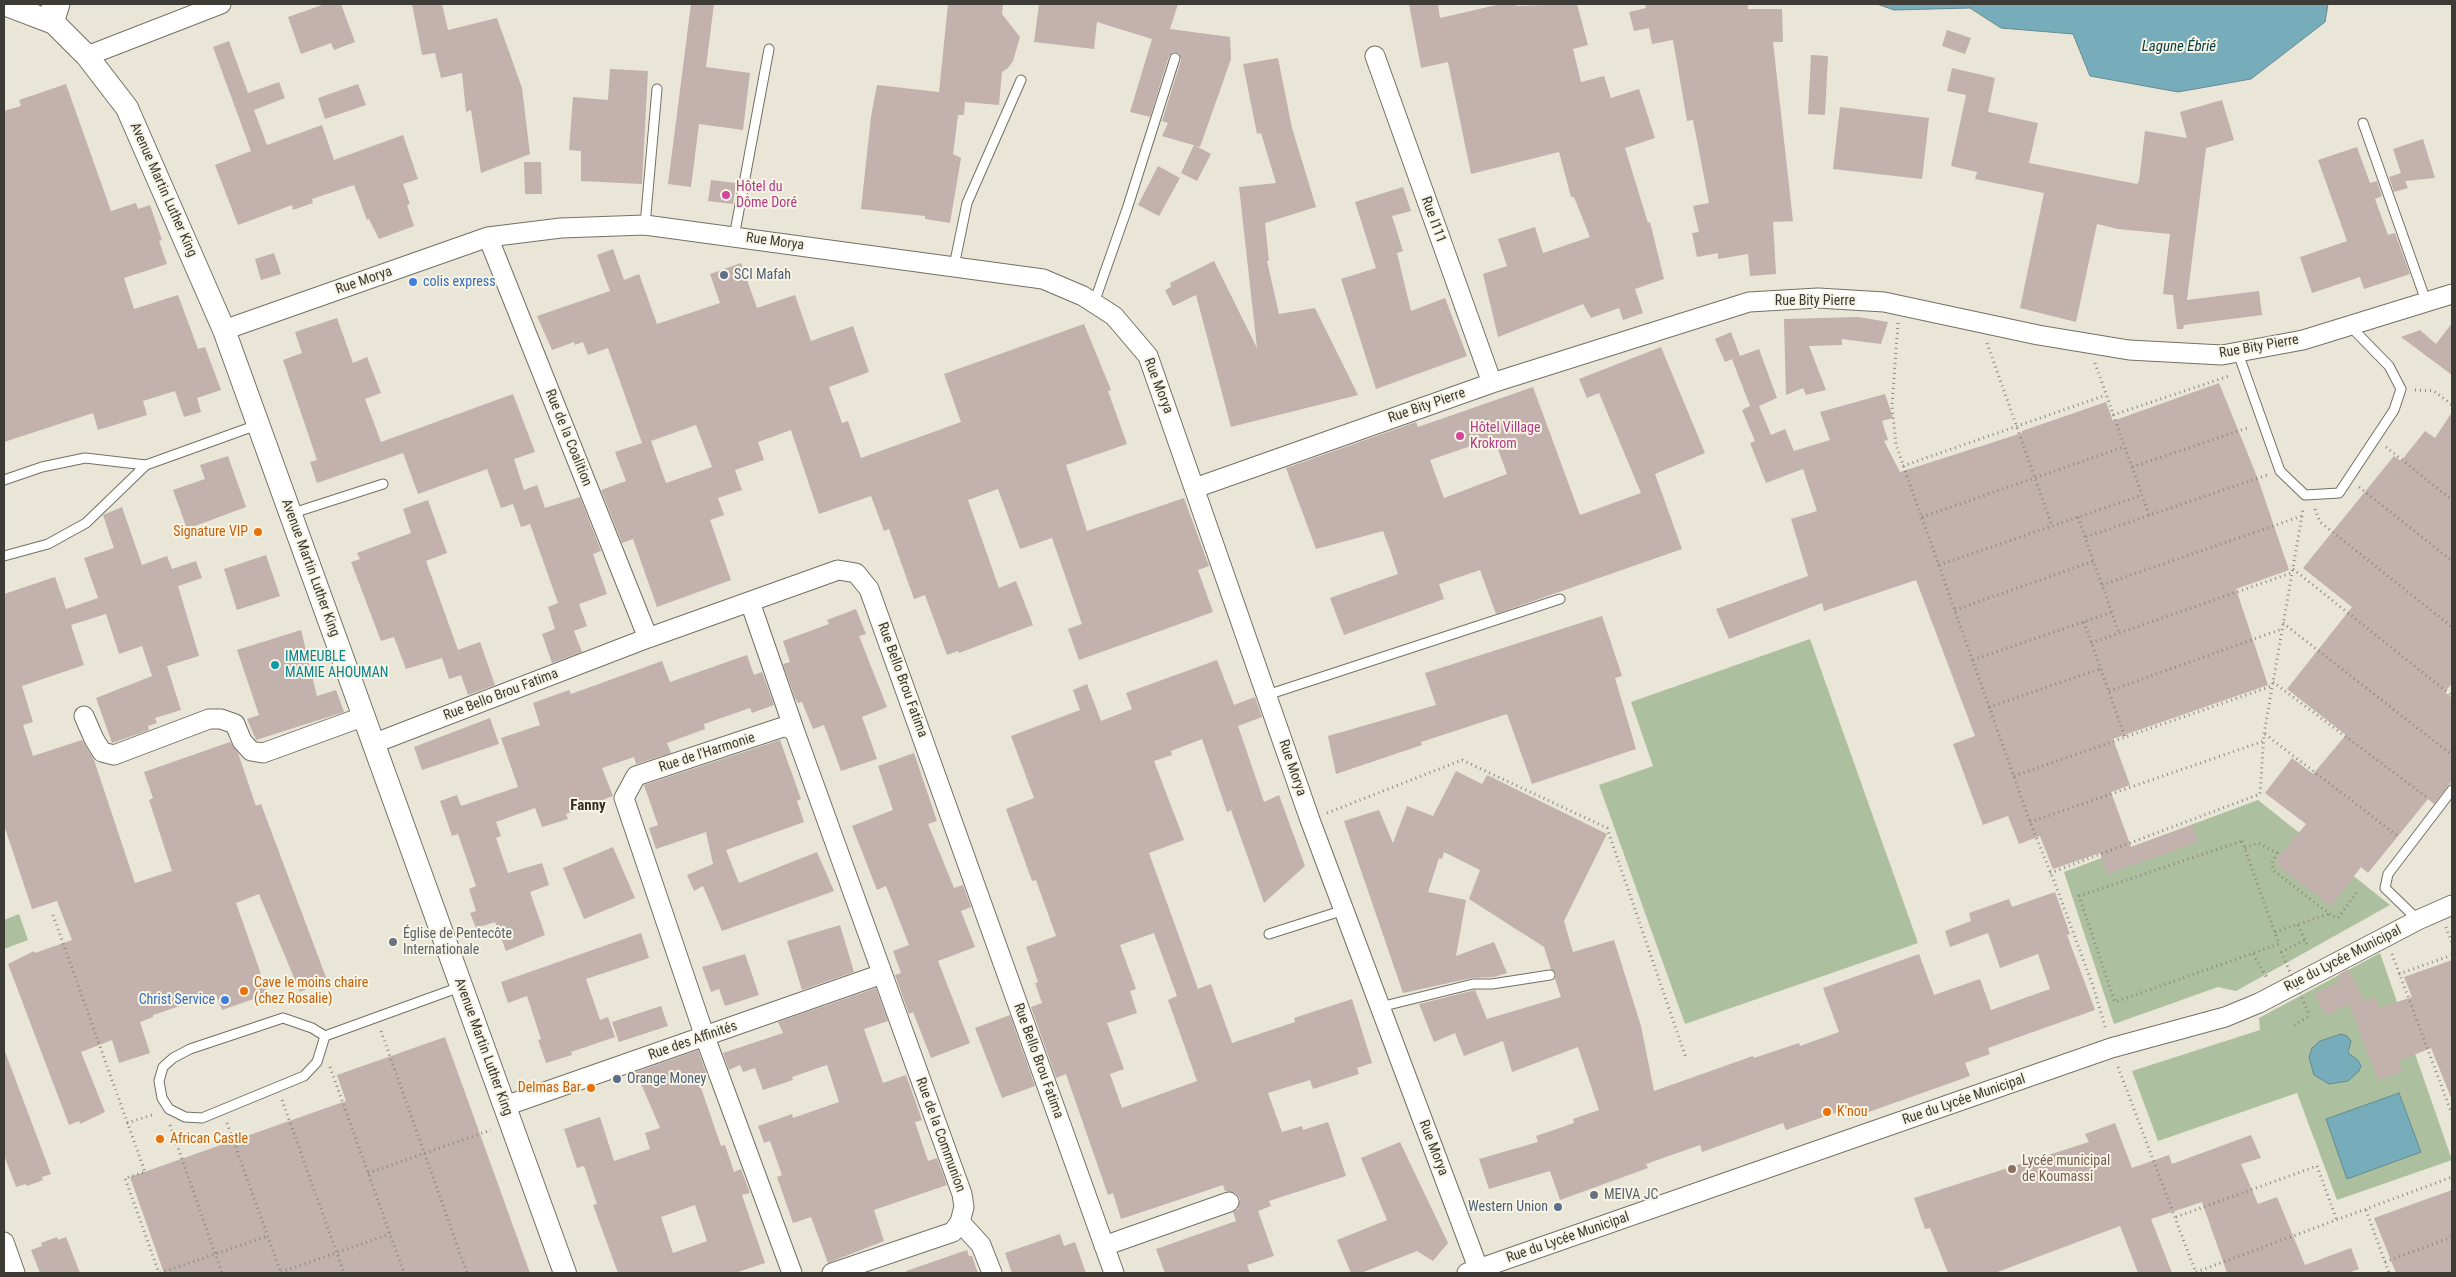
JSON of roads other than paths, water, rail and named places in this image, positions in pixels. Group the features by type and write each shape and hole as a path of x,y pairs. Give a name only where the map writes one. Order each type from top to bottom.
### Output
{"street":[{"name":"Avenue Martin Luther King","path":"4,4 53,10 127,108 224,330 257,425 375,743 460,987 565,1273"},
{"path":"86,56 221,4"},
{"name":"Rue I111","path":"1374,56 1492,383"},
{"name":"Rue Morya","path":"224,330 488,237 561,228 645,226 734,236 1043,279 1083,296 1114,316 1148,356 1310,820 1380,1007 1475,1272"},
{"name":"Rue de la Coalition","path":"488,237 648,638"},
{"name":"Rue Bity Pierre","path":"1195,488 1492,383 1749,302 1818,298 1899,305 2129,350 2222,355 2241,362 2349,325 2452,294"},
{"name":"Rue Bello Brou Fatima","path":"375,743 648,638 838,570 856,573 869,589 1114,1273"},
{"path":"750,602 882,974"},
{"path":"84,716 102,752 114,755 209,719 221,719 235,724 242,741 251,751 263,754 365,716"},
{"name":"Rue de l'Harmonie","path":"705,1036 624,798 636,776 786,726 795,732"},
{"name":"Rue du Lycée Municipal","path":"1475,1272 2111,1048 2225,1017 2418,920 2452,905"},
{"name":"Rue des Affinités","path":"508,1115 705,1036 882,974"},
{"name":"Rue de la Communion","path":"882,974 962,1194 964,1207 960,1222"},
{"path":"705,1036 792,1273"},
{"path":"1104,1246 1229,1202"},
{"path":"832,1273 953,1232 960,1222 981,1245 992,1273"},
{"path":"4,1242 15,1273"}],"lane":[{"path":"734,236 769,49"},
{"path":"1094,303 1127,208 1175,58"},
{"path":"954,266 967,203 1021,80"},
{"path":"645,226 657,90"},
{"path":"2363,123 2426,301"},
{"path":"2241,362 2280,471 2306,495 2339,493 2394,410 2401,389 2389,366 2349,325"},
{"path":"4,556 48,544 86,523 146,465 257,425"},
{"path":"4,480 42,467 85,458 146,465"},
{"path":"290,514 384,484"},
{"path":"1267,695 1560,599"},
{"path":"2418,920 2385,888 2388,874 2452,790"},
{"path":"1269,934 1344,910"},
{"path":"1380,1007 1473,984 1492,984 1550,975"},
{"path":"325,1036 460,987"},
{"path":"283,1018 312,1028 325,1036 317,1062 304,1076 202,1118 185,1117 167,1110 162,1098 159,1081 161,1074 164,1067 173,1058 190,1049 283,1018"}],"water":[{"name":"Lagune Ébrié","path":"1877,4 2328,4 2325,22 2251,79 2178,92 2090,76 2073,34 2001,28 1970,8 1894,10"},
{"path":"2341,1034 2347,1036 2351,1041 2348,1053 2358,1060 2361,1066 2359,1071 2348,1081 2329,1084 2314,1075 2309,1057 2312,1048 2320,1041"},
{"path":"2399,1093 2421,1152 2347,1179 2326,1119"}],"place":[{"name":"Hôtel du Dôme Doré","path":"726,195"},
{"name":"SCI Mafah","path":"724,275"},
{"name":"colis express","path":"413,282"},
{"name":"Hôtel Village Krokrom","path":"1460,436"},
{"name":"Signature VIP","path":"258,532"},
{"name":"IMMEUBLE MAMIE AHOUMAN","path":"275,665"},
{"name":"Église de Pentecôte Internationale","path":"393,942"},
{"name":"Cave le moins chaire (chez Rosalie)","path":"244,991"},
{"name":"Christ Service","path":"225,1000"},
{"name":"Orange Money","path":"617,1079"},
{"name":"Delmas Bar","path":"591,1088"},
{"name":"K'nou","path":"1827,1112"},
{"name":"African Castle","path":"160,1139"},
{"name":"Lycée municipal de Koumassi","path":"2012,1169"},
{"name":"MEIVA JC","path":"1594,1195"},
{"name":"Western Union","path":"1558,1207"}],"district":[{"name":"Fanny","path":"588,806"}]}
